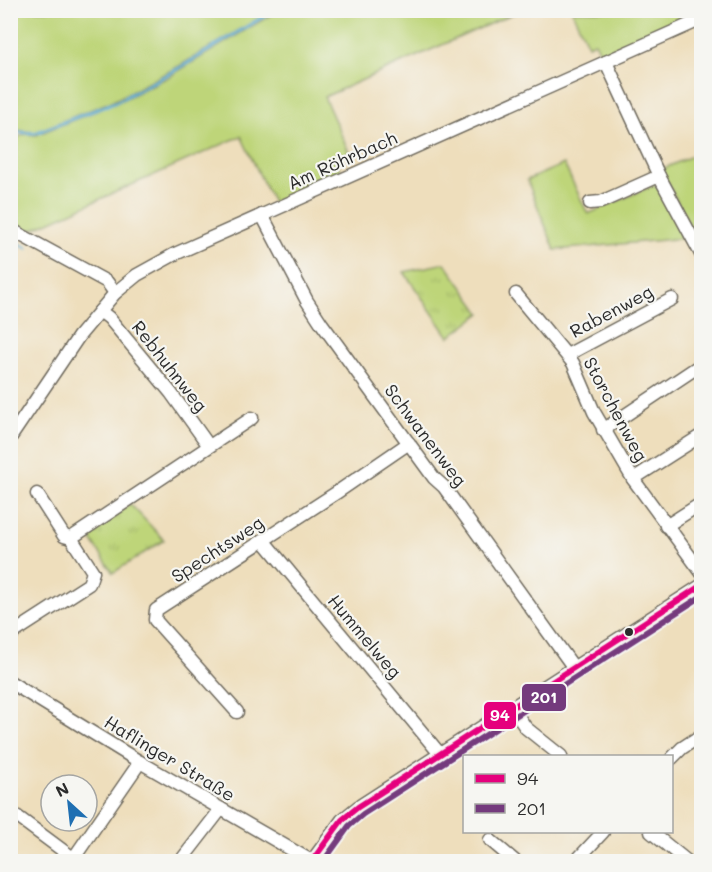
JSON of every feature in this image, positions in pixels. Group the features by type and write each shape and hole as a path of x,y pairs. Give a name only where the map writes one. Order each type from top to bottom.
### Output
{"street":[{"name":"Am Röhrbach","path":"10,438 79,336 115,293 137,275 175,254 702,19"},
{"path":"606,62 659,176 701,254"},
{"path":"590,203 601,202 659,176"},
{"name":"Schwanenweg","path":"262,215 317,316 574,668"},
{"path":"10,229 107,282 115,293"},
{"name":"Storchenweg","path":"516,294 573,363 603,430 633,479 702,573"},
{"name":"Rabenweg","path":"567,355 672,299"},
{"name":"Rebhuhnweg","path":"100,311 109,318 171,393 209,446"},
{"path":"603,430 702,364"},
{"path":"71,538 252,418"},
{"path":"633,479 702,435"},
{"name":"Spechtsweg","path":"237,712 155,620 156,610 409,443"},
{"path":"10,635 89,584 93,572 71,538 64,536 37,494"},
{"path":"666,526 702,503"},
{"name":"Hummelweg","path":"263,540 440,754"},
{"path":"312,861 342,820 358,807 702,585"},
{"name":"Haflinger Straße","path":"10,682 140,762 312,861"},
{"path":"512,708 526,728 560,755"},
{"path":"673,757 702,735"},
{"path":"11,812 72,860 140,762"},
{"path":"180,861 221,809"},
{"path":"575,861 601,833"},
{"path":"653,833 688,861"},
{"path":"490,840 516,861"}],"green space":[{"path":"693,10 694,13 601,54 595,42 588,45 572,11"},
{"path":"10,11 271,11 181,65 115,100 35,132 11,131"},
{"path":"277,11 519,11 324,97 349,152 335,159 341,172 273,203 241,136 29,231 11,221 11,140 25,134 36,135 116,103 170,76"},
{"path":"701,152 701,228 693,232 659,166 665,168"},
{"path":"564,164 588,214 652,186 657,186 685,238 555,250 527,180"},
{"path":"445,263 481,313 449,337 404,272"},
{"path":"130,504 164,540 113,573 92,541 93,531"}],"waterway":[{"path":"10,133 35,133 116,102 183,66 274,10"},
{"path":"10,239 27,248"}],"transit line":[{"name":"94","path":"312,861 342,820 358,807 702,585"},
{"name":"201","path":"323,862 349,826 363,814 702,596"}]}
